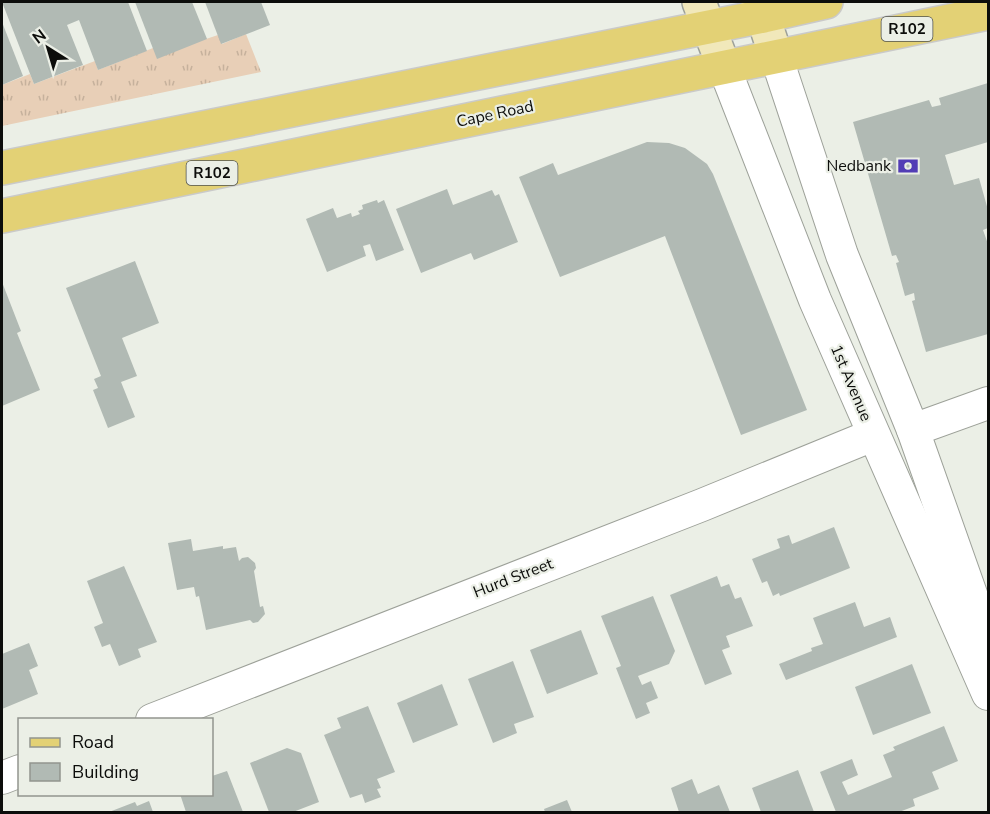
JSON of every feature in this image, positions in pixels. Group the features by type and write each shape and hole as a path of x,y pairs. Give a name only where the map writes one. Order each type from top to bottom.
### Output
{"main road":[{"path":"2,168 703,14 826,2"},
{"path":"761,9 776,56"},
{"name":"Cape Road","path":"2,216 988,13"},
{"path":"703,14 724,67"}],"street":[{"path":"776,56 842,255 913,430 988,642"},
{"name":"1st Avenue","path":"724,67 803,270 873,435 988,694"},
{"path":"913,430 988,403"},
{"name":"Hurd Street","path":"157,718 873,435"},
{"path":"2,778 18,772"}],"green space":[{"path":"246,34 261,72 2,126 2,85 30,74 34,84 95,61 98,70 153,48 218,35 222,44"}],"building":[{"path":"2,2 128,2 147,51 98,70 79,20 67,25 83,65 34,84"},
{"path":"135,2 192,2 207,39 157,59"},
{"path":"205,2 261,2 270,25 221,44"},
{"path":"2,22 23,76 2,85"},
{"name":"Nedbank","path":"988,83 988,142 945,155 954,185 979,178 988,210 988,228 983,230 988,244 988,334 926,352 912,301 915,300 914,293 905,296 896,263 899,262 896,255 892,256 853,122 929,100 932,107 941,105 939,98"},
{"path":"647,142 669,143 685,148 707,164 713,174 807,410 741,435 665,236 560,277 519,177 553,163 558,175"},
{"path":"447,189 453,205 492,190 495,196 499,194 518,242 474,260 471,253 421,273 396,209"},
{"path":"377,200 378,203 384,200 404,250 376,261 370,244 363,246 366,256 327,272 306,219 333,208 337,218 351,213 352,217 360,214 358,211 363,209 362,205"},
{"path":"135,261 159,323 122,338 137,376 121,382 135,417 108,428 93,390 98,388 94,379 101,376 66,288"},
{"path":"2,282 21,331 17,333 40,390 2,406"},
{"path":"834,527 850,568 780,596 779,593 773,596 767,581 762,583 752,559 780,548 777,539 789,535 792,544"},
{"path":"191,539 193,551 223,546 223,549 236,547 239,561 248,557 255,563 254,571 260,607 263,606 265,614 258,622 253,623 250,620 206,630 199,596 196,597 194,587 177,590 168,543"},
{"path":"124,566 157,642 138,649 141,657 119,666 110,644 102,647 94,627 103,623 87,581"},
{"path":"717,576 721,587 729,584 735,599 741,597 753,626 726,636 730,647 722,650 732,674 705,685 670,595"},
{"path":"653,596 675,651 669,664 638,676 642,685 651,681 658,698 646,703 650,713 636,719 616,668 621,666 601,616"},
{"path":"855,602 864,627 890,617 897,637 786,680 779,664 812,651 811,648 823,644 813,618"},
{"path":"581,630 598,674 547,694 530,650"},
{"path":"29,643 38,666 29,670 38,694 2,709 2,654"},
{"path":"513,661 534,717 514,724 517,733 493,743 468,679"},
{"path":"912,664 931,713 873,735 855,687"},
{"path":"442,684 458,725 413,743 397,703"},
{"path":"368,706 395,772 377,779 381,788 377,789 381,797 365,803 362,794 350,798 324,735 341,728 337,718"},
{"path":"944,726 958,761 932,772 939,789 913,799 915,806 899,812 836,812 820,772 852,759 858,775 842,782 848,795 892,777 883,755 895,750 893,747"},
{"path":"287,748 301,753 319,802 293,812 269,812 250,763"},
{"path":"798,770 814,812 761,812 752,788"},
{"path":"227,771 243,812 186,812 181,796 213,796 213,776"},
{"path":"692,779 698,794 719,785 730,812 679,812 671,788"},
{"path":"567,800 572,812 545,812 544,809"},
{"path":"149,801 153,812 109,812 135,802 137,806"}],"place":[{"name":"Nedbank","path":"908,166"}]}
